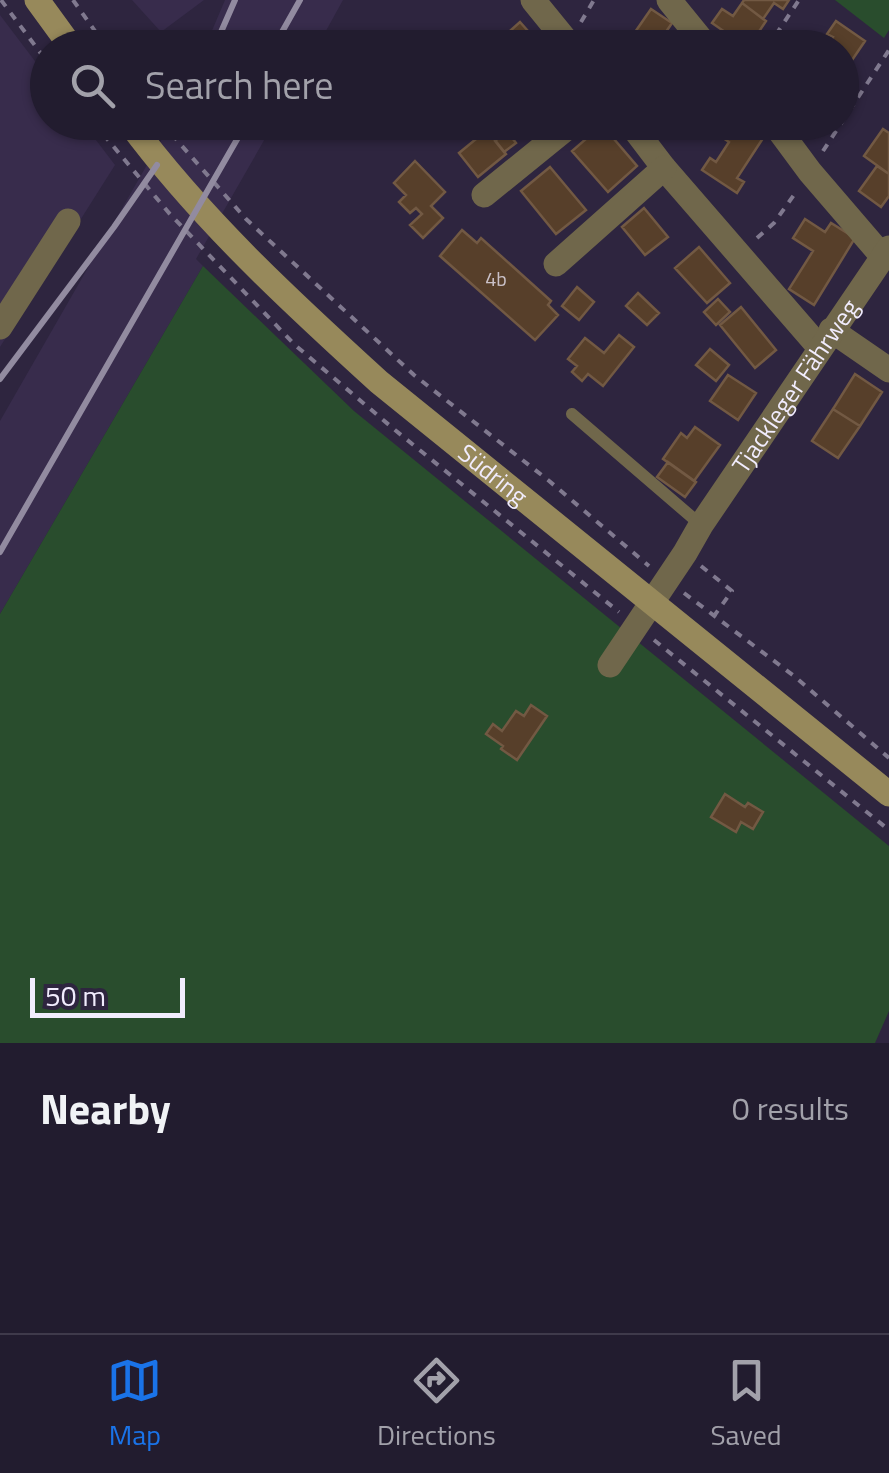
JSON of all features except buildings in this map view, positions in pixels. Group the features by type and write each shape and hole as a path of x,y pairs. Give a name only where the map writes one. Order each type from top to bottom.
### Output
{"main road":[{"path":"37,0 59,30"},
{"name":"Südring","path":"143,140 232,242 379,382 889,794"}],"street":[{"path":"533,0 557,30"},
{"path":"669,0 693,30"},
{"path":"484,195 552,140"},
{"path":"643,140 664,168 826,339 889,370"},
{"path":"789,140 886,253"},
{"path":"556,264 664,168"},
{"path":"0,327 68,221"},
{"name":"Tjackleger Fährweg","path":"610,665 886,253"}],"lane":[{"path":"572,414 701,525"}],"path":[{"path":"1,0 30,39"},
{"path":"73,0 94,30"},
{"path":"779,30 800,0"},
{"path":"108,140 295,345 616,610"},
{"path":"178,140 246,219 414,375 548,480 649,566"},
{"path":"685,553 732,592 714,617 794,676 889,758"},
{"path":"680,661 889,830"}],"shaded area":[{"path":"132,0 204,0 164,30 159,30"},
{"path":"225,0 343,0 326,30 212,30"},
{"path":"0,15 30,55 30,140 96,140 115,165 0,347"},
{"path":"161,140 264,140 196,259 203,266 0,614 0,421"}],"green space":[{"path":"835,0 889,0 889,30 884,38"},
{"path":"203,266 354,411 889,846 889,1011 875,1043 0,1043 0,614"}],"railway":[{"path":"222,30 235,0"},
{"path":"283,30 300,0"},
{"path":"0,552 237,140"},
{"path":"0,379 157,165"}]}
